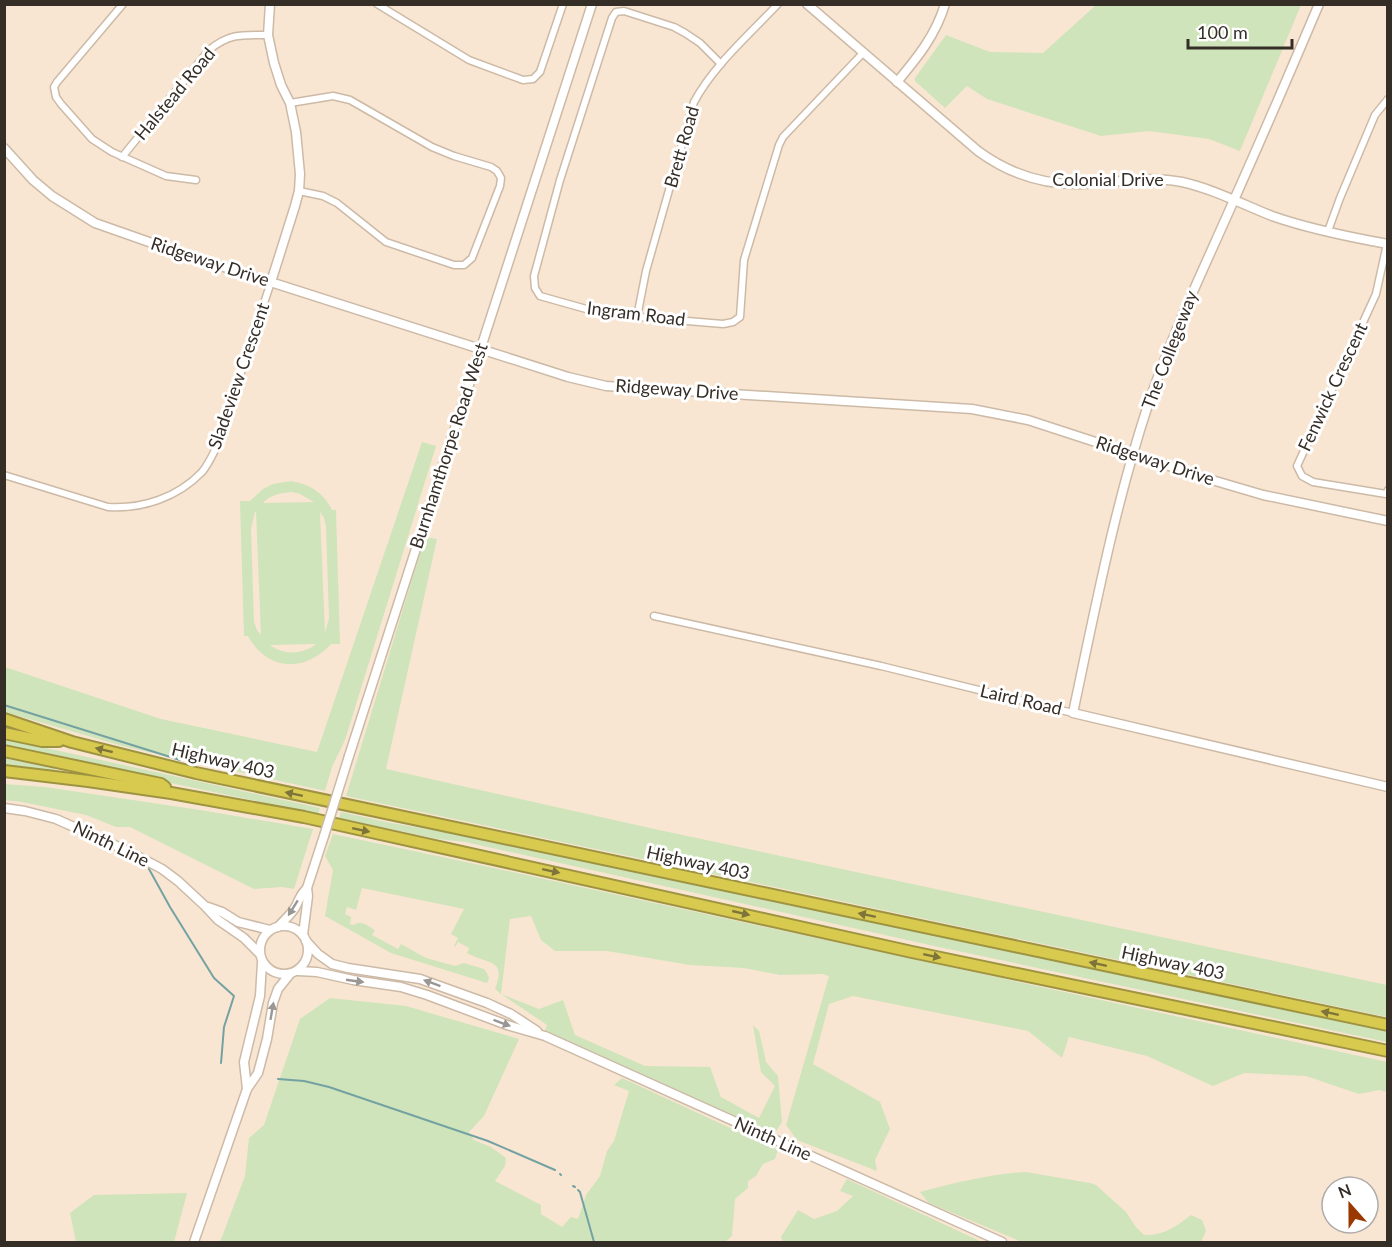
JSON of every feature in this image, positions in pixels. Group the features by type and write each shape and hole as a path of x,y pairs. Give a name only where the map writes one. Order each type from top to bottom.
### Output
{"highway":[{"name":"Highway 403","path":"4,719 72,742 196,773 1388,1025"},
{"path":"4,733 42,741 72,742"},
{"path":"4,752 161,784 171,793"},
{"path":"4,771 171,793 303,817 912,952 1388,1051"}],"street":[{"path":"123,4 57,82 54,92 61,105 92,139 112,152 166,176 196,180"},
{"path":"270,4 268,35 281,85 290,103 300,174 299,191 271,282"},
{"path":"377,4 469,60 523,80 533,79 540,72 563,4"},
{"name":"Burnhamthorpe Road West","path":"304,938 307,888 592,4"},
{"name":"Brett Road","path":"637,317 646,271 694,102 721,64 778,4"},
{"name":"Colonial Drive","path":"807,4 978,151 1018,174 1070,184 1143,179 1168,180 1194,185 1272,216 1387,244"},
{"path":"897,82 919,56 932,35 945,4"},
{"name":"The Collegeway","path":"1073,713 1117,511 1148,406 1194,288 1319,4"},
{"name":"Ingram Road","path":"721,64 700,43 674,27 624,11 616,12 612,18 560,180 534,276 535,288 540,296 604,314 723,324 733,322 740,317 744,260 779,145 783,137 863,53"},
{"name":"Halstead Road","path":"122,157 209,50 219,42 240,35 268,35"},
{"path":"290,103 333,96 350,100 432,147 454,156 491,166 501,178 472,258 464,265 454,265 393,245 337,203 322,196 299,191"},
{"path":"1328,231 1375,115 1388,99"},
{"name":"Ridgeway Drive","path":"4,148 52,196 95,223 552,372 606,386 972,409 1028,420 1263,495 1388,520"},
{"name":"Fenwick Crescent","path":"1387,244 1376,294 1297,466 1302,476 1313,482 1386,494 1388,490"},
{"name":"Sladeview Crescent","path":"4,475 108,507 144,505 165,498 179,490 202,472 216,448 271,282"},
{"name":"Laird Road","path":"654,616 858,661 1388,787"},
{"name":"Ninth Line","path":"4,808 56,819 130,852 162,870 178,881 218,920 244,938 259,953"},
{"name":"Burnhamthorpe Road West","path":"274,928 292,911 300,895 307,888"},
{"name":"Ninth Line","path":"205,906 222,912 238,922 274,928"},
{"path":"194,1242 247,1089 258,1073 266,1046 273,1002 278,989 304,965 307,957 308,949 304,938 291,927 274,928 261,940 260,996 244,1062 247,1089"},
{"name":"Ninth Line","path":"304,938 318,954 332,964 420,979 472,997 511,1014 545,1036"},
{"path":"262,963 274,973 282,975 294,972"},
{"name":"Ninth Line","path":"294,972 317,972 400,987 545,1036 1002,1242"}],"green space":[{"path":"1096,5 1301,5 1240,151 1209,139 1149,131 1101,136 987,99 967,86 945,108 915,81 946,35 990,52 1043,53"},
{"path":"422,442 436,446 345,740 332,767 325,791 126,747 5,712 5,667 161,719 317,752"},
{"path":"291,481 304,484 321,494 332,510 336,510 340,644 331,644 310,660 298,663 276,662 256,648 248,636 244,636 240,501 250,501 263,489 273,484","holes":["292,492 314,502 263,503 279,494","256,512 261,635 254,622 251,529","320,512 326,527 329,618 325,633","316,644 299,652 281,651 270,645"]},
{"path":"425,537 437,539 386,769 659,830 1387,985 1387,1017 346,796"},
{"path":"5,739 320,808 318,814 5,748"},
{"path":"4,758 55,769 55,771 5,766"},
{"path":"4,784 45,787 313,829 294,889 282,887 254,889 130,827 116,827 86,815 5,800"},
{"path":"341,812 475,837 1387,1031 1387,1042 934,946 465,842 438,839 339,818"},
{"path":"333,834 1387,1062 1387,1092 1379,1090 1359,1094 1306,1076 1244,1073 1213,1086 1147,1056 1069,1037 1062,1058 1028,1031 853,996 829,1004 813,1064 880,1102 890,1129 875,1160 877,1171 797,1140 786,1125 829,976 822,974 780,975 744,968 690,965 607,951 555,951 541,940 531,916 510,919 501,994 495,989 499,972 497,967 467,953 469,948 458,942 454,946 458,938 451,934 464,909 362,888 356,910 347,907 345,914 351,917 350,924 367,925 375,930 372,935 398,949 401,944 426,958 455,966 464,963 484,969 489,978 487,983 391,953 325,916 333,870 325,856"},
{"path":"501,994 539,1009 563,1000 575,1035 645,1066 710,1067 721,1097 759,1118 775,1086 761,1072 753,1025 759,1031 766,1062 778,1076 782,1122 775,1133 766,1131 545,1030 547,1025"},
{"path":"330,998 406,1006 519,1039 484,1116 469,1132 474,1140 491,1147 506,1158 505,1166 495,1181 541,1205 541,1214 562,1227 571,1217 578,1219 586,1195 600,1176 607,1151 614,1141 629,1091 614,1085 622,1078 778,1150 775,1159 763,1164 756,1176 748,1181 748,1188 735,1199 732,1236 725,1242 220,1242 245,1176 249,1138 264,1125 300,1019"},
{"path":"1026,1172 1096,1185 1126,1212 1144,1235 1164,1232 1191,1215 1202,1220 1206,1231 1201,1242 1022,1242 929,1203 920,1192 985,1177"},
{"path":"847,1179 982,1242 783,1242 781,1237 798,1210 814,1219 837,1211 853,1196 840,1191"},
{"path":"187,1193 174,1242 76,1242 70,1213 94,1195"}],"waterway":[{"path":"4,705 180,760"},
{"path":"149,869 214,978 234,996 224,1027 221,1063"},
{"path":"278,1079 304,1081 329,1087 488,1141 555,1170"},
{"path":"578,1190 594,1242"}]}
